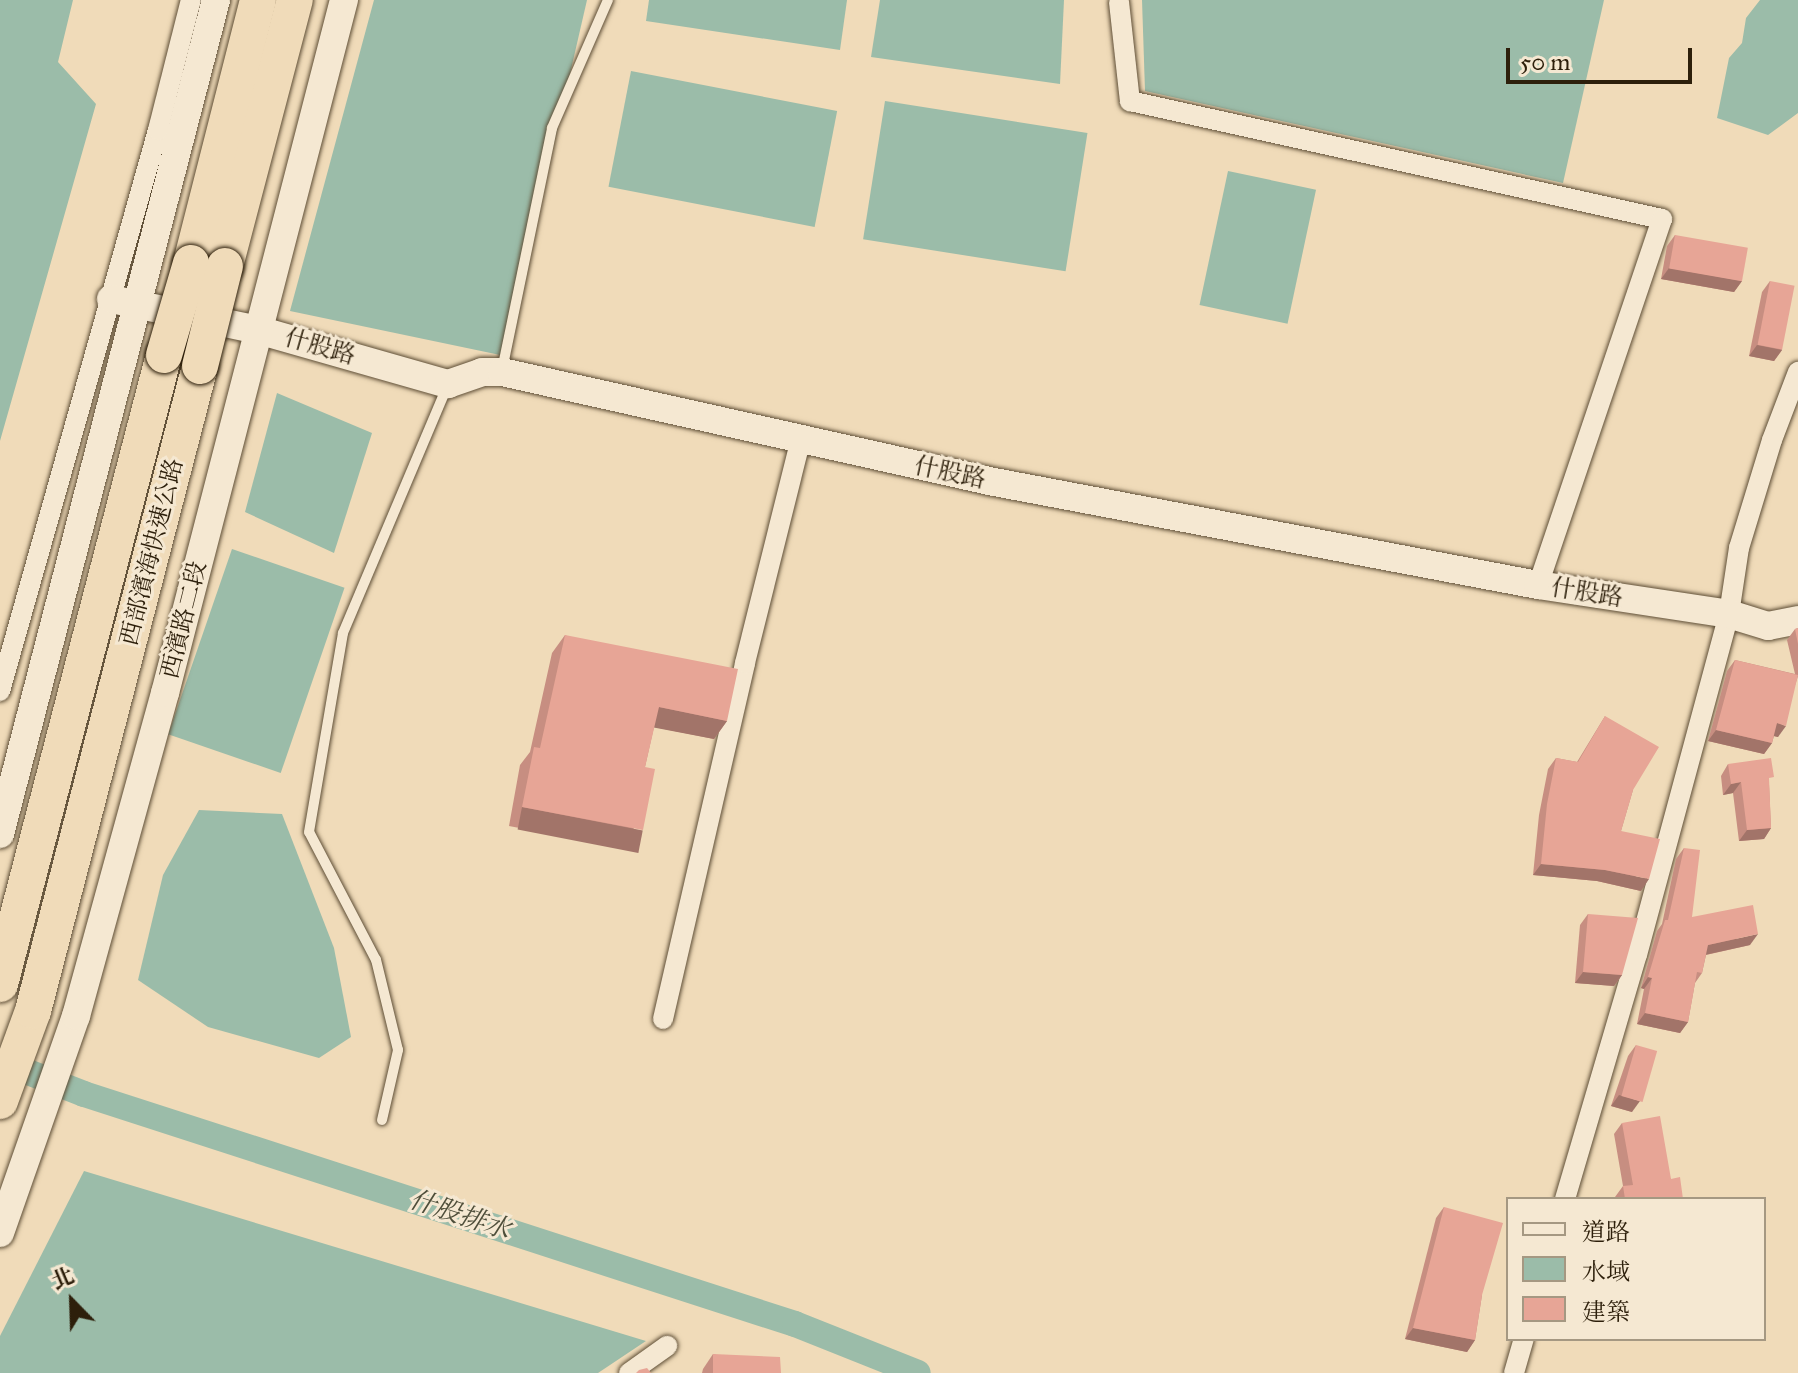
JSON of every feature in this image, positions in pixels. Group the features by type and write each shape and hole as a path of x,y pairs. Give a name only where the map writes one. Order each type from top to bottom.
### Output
{"highway":[{"name":"西部濱海快速公路","path":"0,1101 33,1011 200,366 208,264 258,0"},
{"name":"西部濱海快速公路","path":"0,984 164,355 208,264 295,0"}],"street":[{"path":"0,834 191,0"},
{"path":"0,691 124,303 216,0"},
{"name":"西濱路二段","path":"0,1233 76,1016 165,693 344,0"},
{"path":"1119,2 1130,101 1662,219 1538,585"},
{"name":"什股路","path":"124,303 258,330 448,384 482,372 502,372 989,481 1538,585 1729,614 1768,626 1798,620"},
{"path":"1566,1197 1637,955 1729,614 1739,548 1772,440 1798,372"},
{"path":"663,1019 745,663 801,439"},
{"path":"1514,1373 1523,1341"},
{"path":"629,1373 667,1346"}],"lane":[{"path":"502,372 552,128 607,11 608,0"},
{"path":"382,1120 398,1050 376,960 309,832 343,633 448,384"}],"water":[{"path":"0,0 73,0 58,62 96,104 0,441"},
{"path":"374,0 587,0 505,356 290,311"},
{"path":"649,0 847,0 840,50 646,21"},
{"path":"880,0 1064,0 1060,84 871,57"},
{"path":"1142,0 1604,0 1563,183 1145,91"},
{"path":"1760,0 1798,0 1798,113 1768,135 1717,118 1729,58 1742,43 1746,18"},
{"path":"631,71 837,111 815,227 608,187"},
{"path":"885,101 1087,133 1066,271 863,239"},
{"path":"1228,171 1316,190 1288,324 1200,305"},
{"path":"277,393 372,433 334,553 245,512"},
{"path":"232,549 345,588 281,773 168,734"},
{"path":"199,810 282,814 334,948 351,1037 319,1058 208,1027 138,980 163,875"},
{"path":"84,1171 646,1341 598,1373 0,1373 0,1336"}],"building":[{"path":"1675,235 1748,248 1742,281 1669,268"},
{"path":"1770,281 1795,286 1782,350 1758,345"},
{"path":"565,635 738,669 727,721 659,707 645,767 655,769 643,830 522,807 534,747 540,748"},
{"path":"1735,660 1798,675 1786,726 1777,723 1772,743 1716,730"},
{"path":"1605,716 1659,747 1633,790 1621,831 1660,839 1649,879 1605,870 1541,864 1547,804 1556,758 1578,762"},
{"path":"1771,758 1774,777 1769,778 1771,828 1747,830 1741,782 1731,784 1728,764"},
{"path":"1684,848 1700,850 1692,917 1753,905 1758,934 1708,945 1702,973 1697,972 1688,1022 1645,1013 1652,978 1648,977 1665,920 1668,920"},
{"path":"1588,914 1638,918 1622,975 1583,972"},
{"path":"1636,1045 1657,1051 1643,1102 1621,1096"},
{"path":"1660,1116 1671,1179 1680,1177 1683,1197 1625,1197 1623,1186 1633,1185 1622,1123"},
{"path":"1444,1207 1503,1223 1482,1295 1475,1340 1413,1328"},
{"path":"713,1354 780,1357 781,1373 713,1373"},
{"path":"647,1368 651,1373 636,1373 639,1370"}],"waterway":[{"name":"什股排水","path":"0,1061 84,1094 795,1324 918,1373"}]}
